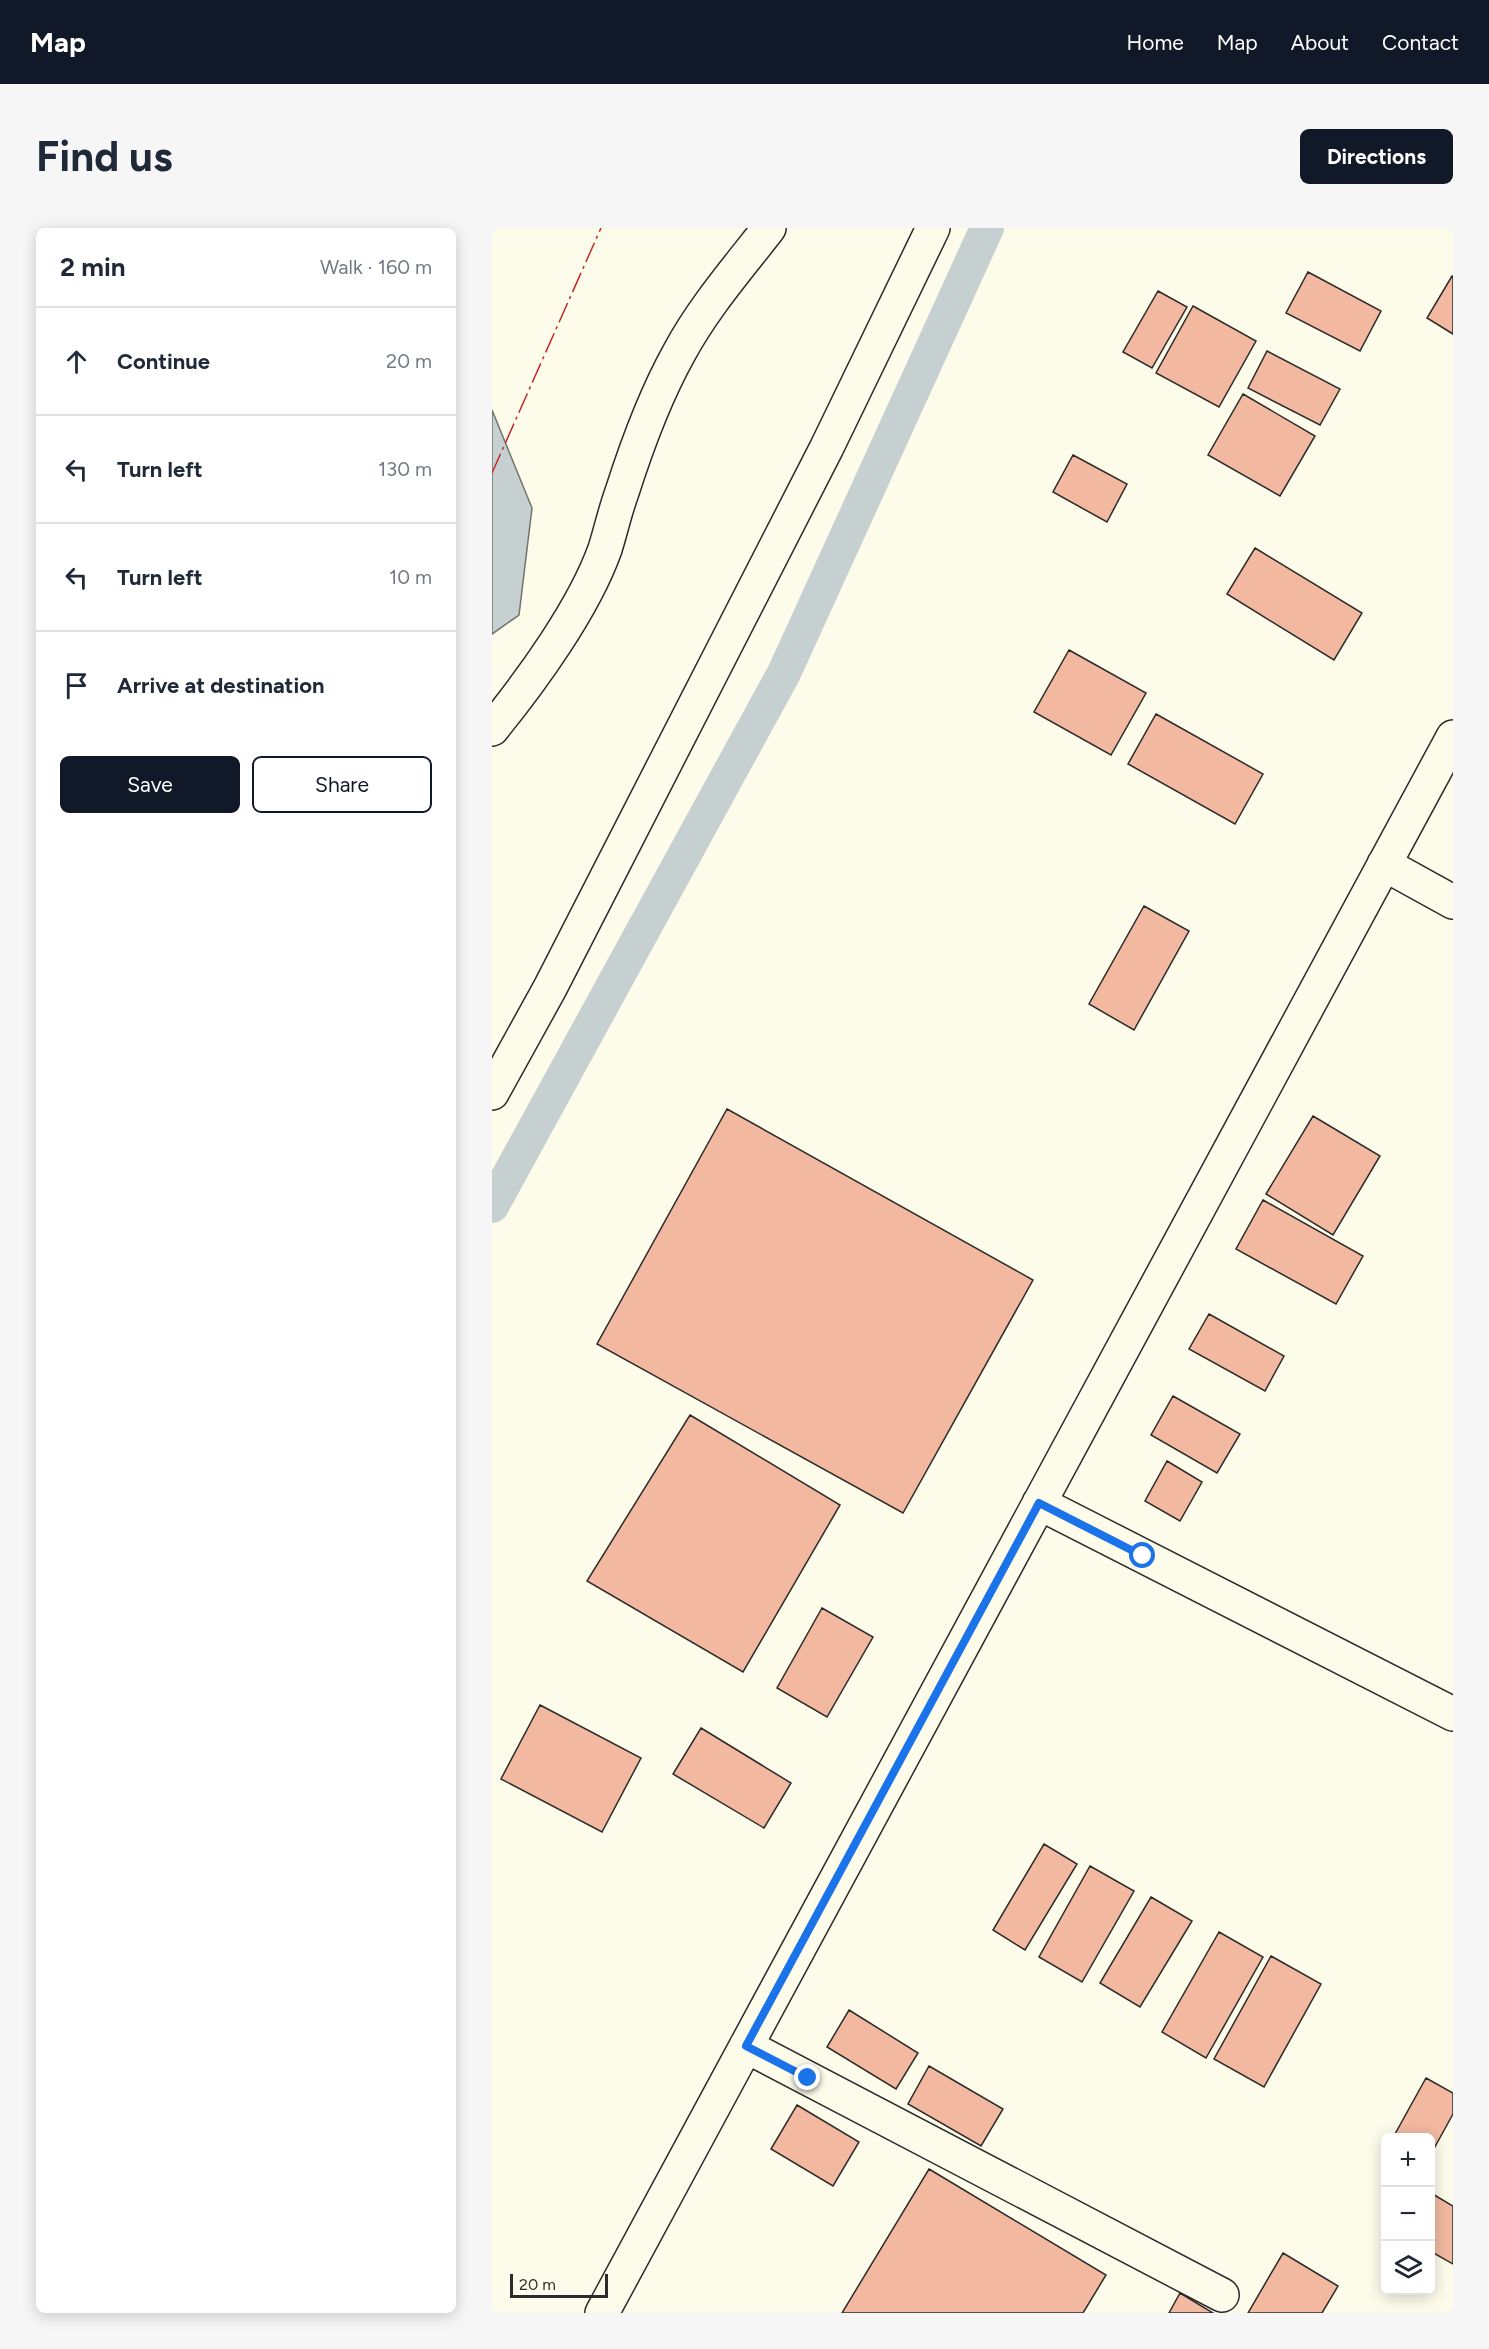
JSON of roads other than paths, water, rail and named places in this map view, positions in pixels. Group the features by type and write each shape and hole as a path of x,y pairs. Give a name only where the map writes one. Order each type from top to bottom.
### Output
{"street":[{"path":"492,729 559,636 588,588 605,549 622,492 652,411 679,353 707,309 770,228"},
{"path":"492,1093 550,988 827,447 933,228"},
{"path":"602,2313 1453,737"},
{"path":"1384,864 1453,902"},
{"path":"1039,1503 1453,1714"},
{"path":"746,2046 1222,2295"}],"waterway":[{"path":"492,1206 784,673 987,228"}]}
